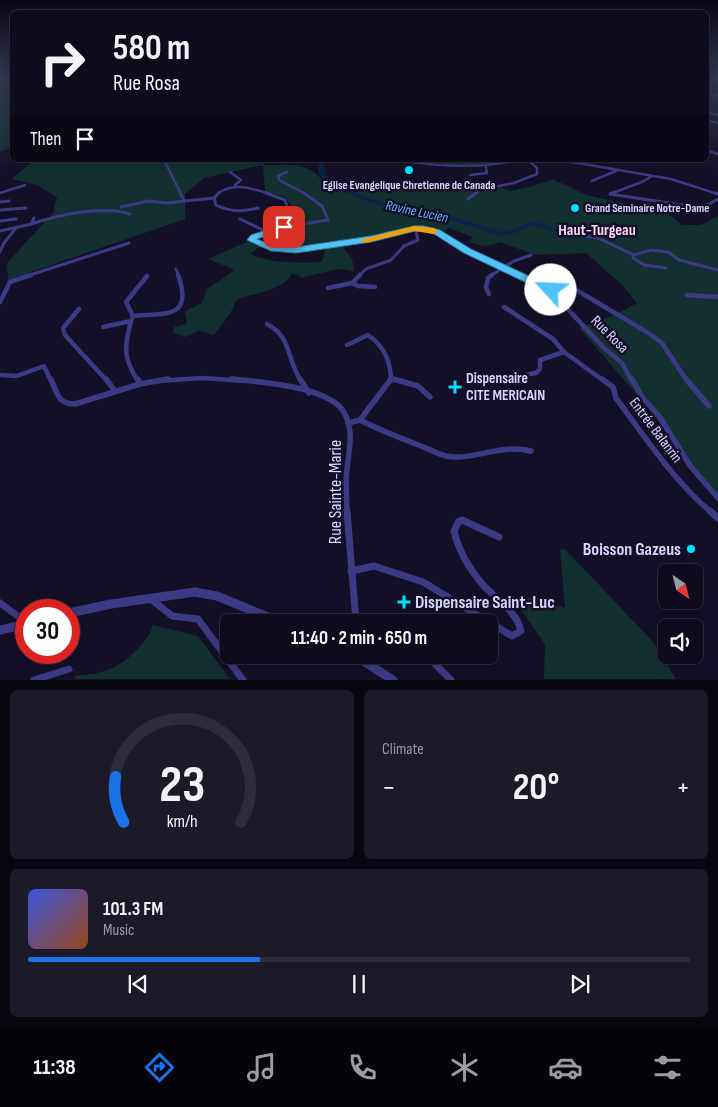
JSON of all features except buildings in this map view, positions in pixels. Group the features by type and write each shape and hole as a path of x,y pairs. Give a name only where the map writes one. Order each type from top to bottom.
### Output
{"street":[{"path":"165,162 184,200"},
{"path":"415,162 451,167 486,167 508,162"},
{"path":"468,200 477,192 490,185 511,184 537,174 537,168 530,162"},
{"path":"573,162 678,181 718,194"},
{"path":"470,175 487,173 486,167"},
{"path":"592,181 619,169"},
{"path":"121,207 148,201 166,203 214,198 217,194 234,186 241,180 230,172"},
{"name":"Rue Rosa","path":"287,172 278,176 279,180 306,193 324,209 328,220 284,227 270,233 254,236 252,240 275,250 296,250 371,239 414,228 437,232 460,247 551,290 604,348 622,363 642,397 659,416 691,467 718,498"},
{"path":"652,176 642,182 610,194 702,208 718,199"},
{"path":"0,193 25,185"},
{"path":"234,186 248,187 285,200 290,216 284,227"},
{"path":"214,198 216,205 222,208 245,211 258,208"},
{"path":"0,202 9,201"},
{"path":"0,210 26,208"},
{"path":"0,231 31,224 57,215 118,210 130,214"},
{"path":"31,224 34,218"},
{"path":"0,221 16,219"},
{"path":"240,219 265,229 270,233"},
{"path":"0,252 3,244 16,228"},
{"path":"328,288 352,283 366,269 391,260 404,246 418,240 414,228"},
{"path":"575,235 583,233 593,235 634,255 651,250 668,252 679,260 718,270"},
{"path":"0,302 10,282 129,243"},
{"path":"489,294 486,287 487,280 502,268 531,255"},
{"path":"634,255 633,258 644,265 666,268"},
{"path":"103,327 132,318 174,311 181,307 184,304 185,294 176,269"},
{"path":"140,384 127,365 124,349 132,318 126,308 126,302 147,276"},
{"path":"551,290 554,282 563,282 650,334 668,350 688,383 709,406"},
{"path":"352,283 358,286 375,287"},
{"path":"687,295 718,297"},
{"name":"Entrée Balanrin","path":"504,307 553,339 564,352 613,387 616,398 670,470 700,503 718,518"},
{"path":"79,309 63,328 65,336 99,370 115,391"},
{"path":"267,324 276,328 286,338 290,361 309,393"},
{"path":"347,345 368,335 378,341 384,348 391,379 360,420 348,423"},
{"path":"492,381 536,373 540,369 540,360 564,352"},
{"name":"Rue Sainte-Marie","path":"0,375 17,376 44,366 61,400 66,404 75,404 115,391 164,379 208,377 274,384 331,400 341,408 348,423 351,439 346,476 355,614"},
{"path":"391,379 418,385 424,388 430,397"},
{"path":"360,420 382,431 447,456 485,454 507,448 520,448 532,451"},
{"path":"352,571 374,566 423,582 512,636 521,632 518,621 470,568 454,531 459,521 462,520 499,538"},
{"path":"80,612 150,598 195,592 217,596 261,614"},
{"path":"150,598 172,616 198,619 243,680"},
{"path":"0,603 15,615"},
{"path":"0,630 15,626"},
{"path":"369,664 393,680"},
{"path":"435,664 450,680"},
{"path":"34,680 69,669"}],"green space":[{"path":"0,109 10,109 10,148 0,152"},
{"path":"32,162 264,162 264,165 301,166 315,173 329,189 358,190 487,182 511,191 553,179 586,195 667,213 682,225 701,225 718,216 718,500 646,405 579,328 614,315 637,303 619,282 586,253 536,255 500,242 482,246 470,242 472,237 449,228 439,236 417,230 391,233 342,245 352,259 354,271 339,269 300,278 300,276 292,274 275,288 237,299 230,314 214,335 199,331 185,337 173,333 174,327 187,324 185,311 202,303 207,289 235,270 208,259 251,240 261,246 250,254 268,260 303,263 322,262 327,243 296,247 265,242 284,232 298,215 285,197 265,191 263,165 204,178 185,194 185,219 8,280 7,263 53,213 57,197 37,185 12,179"},
{"path":"441,162 508,162 487,166 443,166"},
{"path":"560,549 566,550 655,644 658,649 658,664 667,664 676,679 544,679 545,644 521,610 522,596 565,608"},
{"path":"153,625 198,636 230,679 75,679 75,676 106,671 117,666 142,645"}],"waterway":[{"path":"709,132 718,133"},
{"name":"Ravine Lucien","path":"320,162 321,172 332,189 351,191 357,196 381,204 451,218 501,234 513,232 529,224 537,224 564,233 577,232 591,235"}],"slow traffic":[{"path":"365,240 414,228 434,231"}],"place":[{"name":"Eglise Evangelique Chretienne de Canada","path":"409,170"},
{"name":"Grand Seminaire Notre-Dame","path":"575,208"},
{"name":"Dispensaire CITE MERICAIN","path":"455,387"},
{"name":"Boisson Gazeus","path":"691,549"},
{"name":"Dispensaire Saint-Luc","path":"404,602"}],"district":[{"name":"Haut-Turgeau","path":"597,229"}],"route":[{"path":"284,227 270,233 254,236 252,240 275,250 296,250 371,239 414,228 432,230 460,247 551,290"}]}
